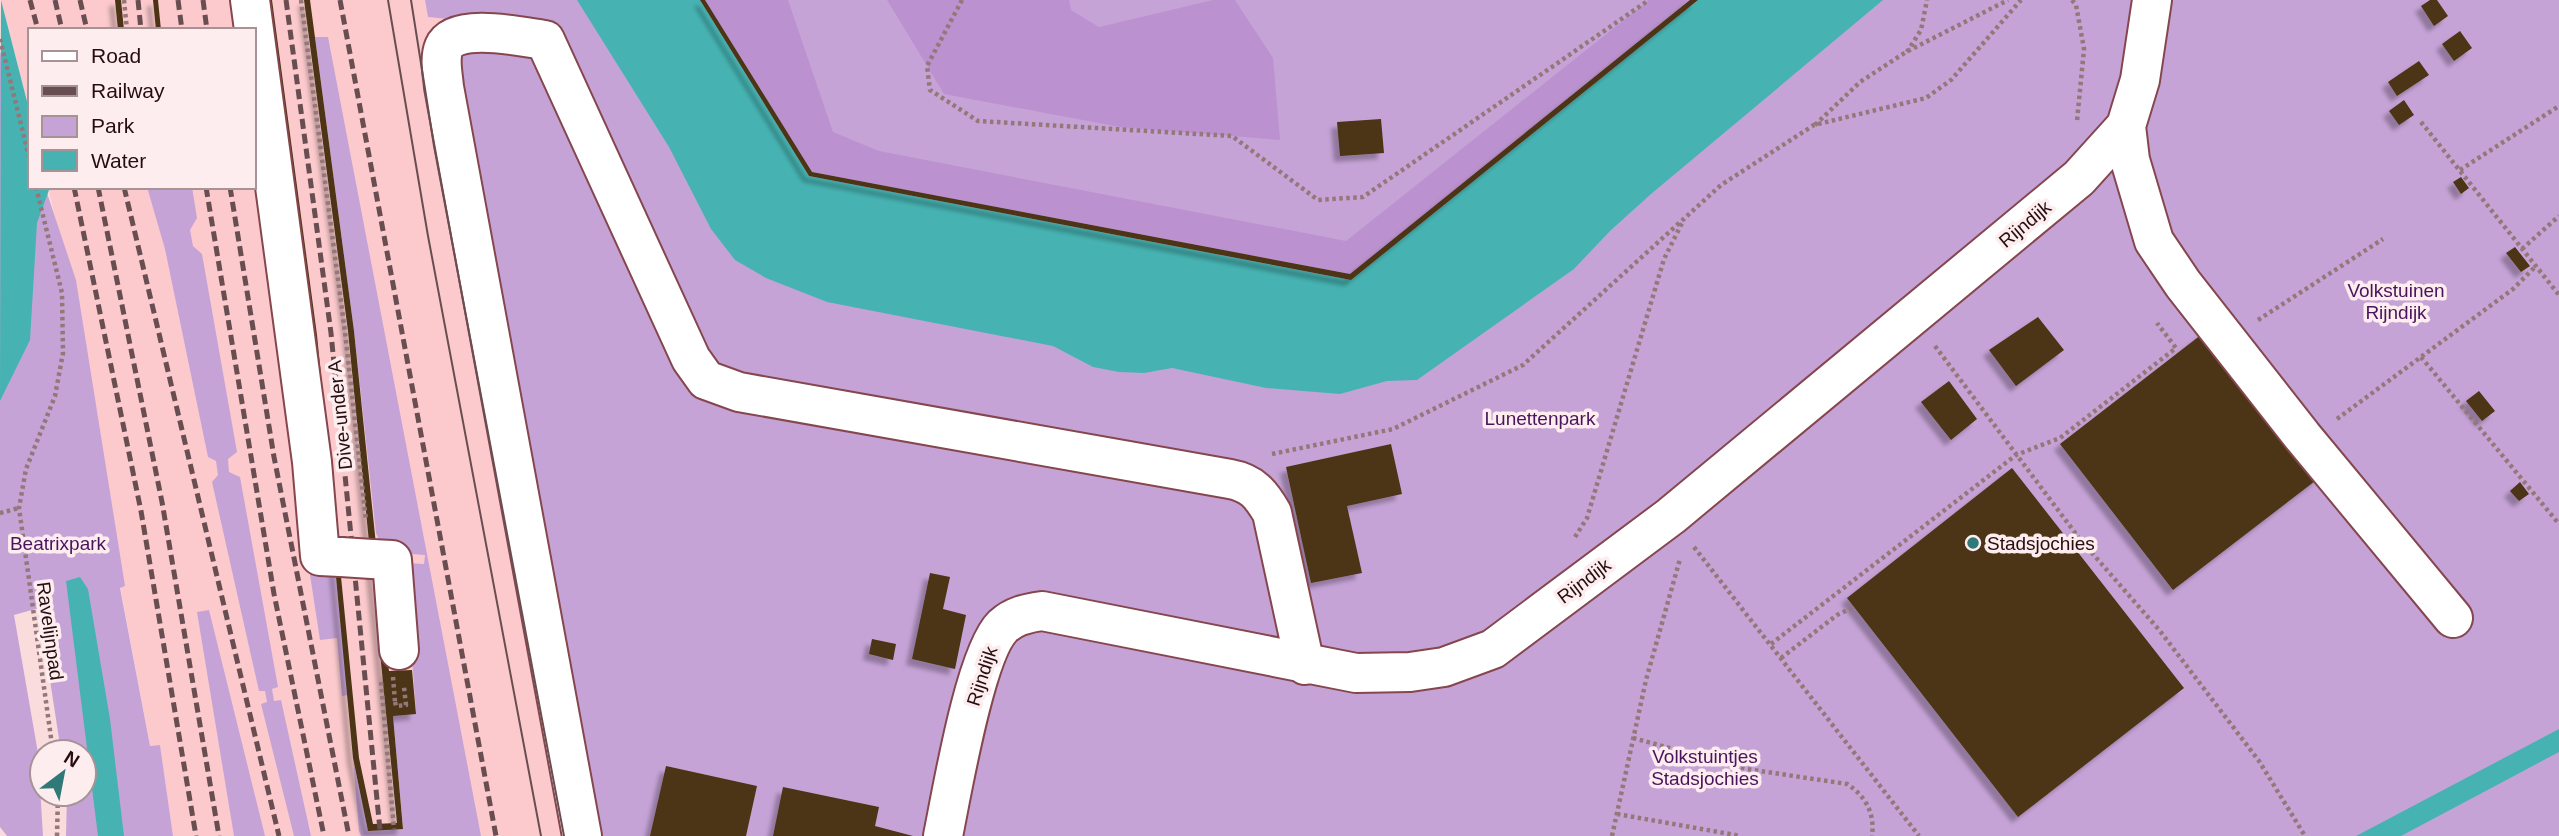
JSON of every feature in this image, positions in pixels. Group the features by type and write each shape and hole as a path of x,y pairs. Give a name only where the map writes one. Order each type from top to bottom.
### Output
{"street":[{"path":"250,0 254,28"},
{"name":"Rijndijk","path":"943,836 980,670 991,642 1003,626 1021,615 1042,611 1356,673 1410,672 1444,667 1493,649 1679,527 1913,317 2052,203 2126,126 2140,80 2152,0"},
{"path":"582,836 444,87 445,46 455,35 477,33 545,40 691,359 706,380 738,392 1230,479 1258,491 1272,513 1305,665"},
{"path":"256,45 308,434 320,556 360,546 392,560 391,668"},
{"path":"2126,126 2130,160 2154,241 2183,284 2303,437 2453,618"}],"path":[{"path":"124,0 127,28"},
{"name":"Dive-under A","path":"301,0 342,305 360,546"},
{"path":"962,0 927,66 930,90 978,121 1232,136 1318,200 1363,197 1649,0"},
{"path":"1906,52 1921,30 1927,0"},
{"path":"1230,479 1245,464 1259,457 1321,446 1411,423 1522,365 1721,185 1814,125 1860,82 1906,52 2008,0"},
{"path":"1814,125 1926,98 1951,80 2021,0"},
{"path":"2072,0 2076,5 2084,49 2079,114 2073,133"},
{"path":"0,39 28,153"},
{"path":"2460,170 2559,106"},
{"path":"2421,122 2559,295"},
{"name":"Ravelijnpad","path":"36,189 62,293 63,353 55,396 26,469 19,508 50,738"},
{"path":"2522,249 2559,216"},
{"path":"1574,540 1587,518 1664,259 1685,217"},
{"path":"2228,340 2384,240"},
{"path":"2303,437 2328,426 2513,289 2536,266"},
{"path":"1913,317 2079,538 2160,631 2259,761 2305,836"},
{"path":"1771,645 2017,455 2060,438 2176,348 2157,323"},
{"path":"2421,357 2559,524"},
{"path":"0,513 19,508"},
{"path":"1679,527 1919,836"},
{"path":"1612,836 1671,585 1679,527"},
{"path":"1781,657 1837,615 1854,607"},
{"path":"391,668 396,706 406,705 404,688"},
{"path":"391,668 394,829"},
{"path":"1633,738 1747,769 1847,784 1858,792 1874,822 1872,836"},
{"path":"57,836 58,808"},
{"path":"1617,814 1741,836"}],"shaded area":[{"path":"1,0 425,0 429,17 506,25 595,836 173,836 160,745 150,746 78,359 75,304 48,189 256,189 256,28 28,28 28,105"},
{"path":"705,0 788,0 833,132 879,151 1346,241 1649,0 1690,0 1350,274 812,172"},
{"path":"887,0 1069,0 1071,10 1099,27 1213,0 1235,0 1273,58 1280,140 1120,127 944,94"}],"green space":[{"name":"Lunettenpark","path":"425,0 2559,0 2559,836 595,836 452,65 460,49 506,25 428,17"},
{"path":"315,37 328,37 481,836 361,836 359,831 353,758 368,830 403,828 393,716 416,713 405,563 424,564 425,555 384,552 376,533 354,331"},
{"name":"Beatrixpark","path":"0,51 28,178 28,189 46,189 76,280 125,586 120,588 150,746 160,745 173,836 66,836 67,808 98,808 98,738 59,738 39,608 14,615 35,738 28,738 28,808 41,808 43,836 7,836 0,827"},
{"path":"148,189 192,189 197,218 190,230 193,246 202,254 237,452 228,459 229,472 240,477 278,687 272,689 274,701 281,700 311,836 294,836 261,704 267,702 265,691 259,691 212,482 218,475 216,461 208,457 165,249"},
{"path":"307,555 334,557 348,695 342,696 337,638 320,640"},
{"path":"209,610 265,836 234,836 197,612"}],"water":[{"path":"1,0 28,105 28,189 49,190 37,223 30,340 0,401"},
{"path":"577,0 700,0 809,176 1351,280 1698,0 1883,0 1651,194 1610,231 1574,269 1417,380 1387,381 1340,394 1266,388 1172,368 1144,373 1093,367 1053,346 827,302 766,278 735,260 711,229 669,147"},
{"path":"80,577 88,589 110,719 124,836 98,836 94,808 98,808 98,738 86,738 66,581"},
{"path":"2559,729 2559,752 2401,836 2356,836"}],"building":[{"path":"115,0 121,0 124,28 118,28"},
{"path":"153,0 158,0 161,28 156,28"},
{"path":"266,0 272,0 317,335 359,758 373,824 397,823 348,331 304,0 310,0 354,331 389,671 412,670 416,714 393,716 403,829 368,831 353,758 325,460"},
{"path":"700,0 705,0 812,172 1350,274 1690,0 1698,0 1351,280 809,176"},
{"path":"2430,0 2437,0 2448,16 2434,26 2421,6"},
{"path":"2460,31 2472,48 2454,61 2442,44"},
{"path":"2419,61 2429,75 2397,96 2388,82"},
{"path":"2404,100 2414,115 2399,125 2389,111"},
{"path":"1381,119 1384,153 1340,156 1337,122"},
{"path":"2461,177 2469,188 2461,194 2453,182"},
{"path":"2515,247 2530,266 2521,272 2506,253"},
{"path":"2038,317 2064,350 2016,386 1989,350"},
{"path":"2206,331 2319,478 2173,590 2060,444"},
{"path":"1949,381 1977,419 1951,440 1921,402"},
{"path":"2479,391 2495,411 2482,421 2466,401"},
{"path":"1391,444 1402,494 1347,506 1362,573 1311,583 1286,467"},
{"path":"2012,468 2184,688 2018,817 1847,598"},
{"path":"2520,482 2529,494 2519,501 2510,491"},
{"path":"930,573 950,577 943,609 966,615 955,669 912,659"},
{"path":"872,639 896,644 893,660 869,654"},
{"path":"666,766 757,786 746,836 650,836"},
{"path":"783,787 879,807 875,826 913,836 773,836"}],"tram line":[{"path":"388,0 428,236 541,836"},
{"path":"411,0 434,146 564,836"}],"railway":[{"path":"30,0 37,28"},
{"path":"55,0 62,28"},
{"path":"80,0 87,28"},
{"path":"138,0 141,28"},
{"path":"178,0 182,28"},
{"path":"203,0 207,28"},
{"path":"286,0 331,333 380,830"},
{"path":"340,0 496,836"},
{"path":"74,189 141,511 196,836"},
{"path":"98,189 162,502 219,836"},
{"path":"124,189 279,836"},
{"path":"206,189 274,594 324,836"},
{"path":"230,189 274,457 349,836"}],"place":[{"name":"Stadsjochies","path":"1973,543"}],"park label":[{"name":"Volkstuinen Rijndijk","path":"2396,301"},
{"name":"Volkstuintjes Stadsjochies","path":"1705,767"}]}
